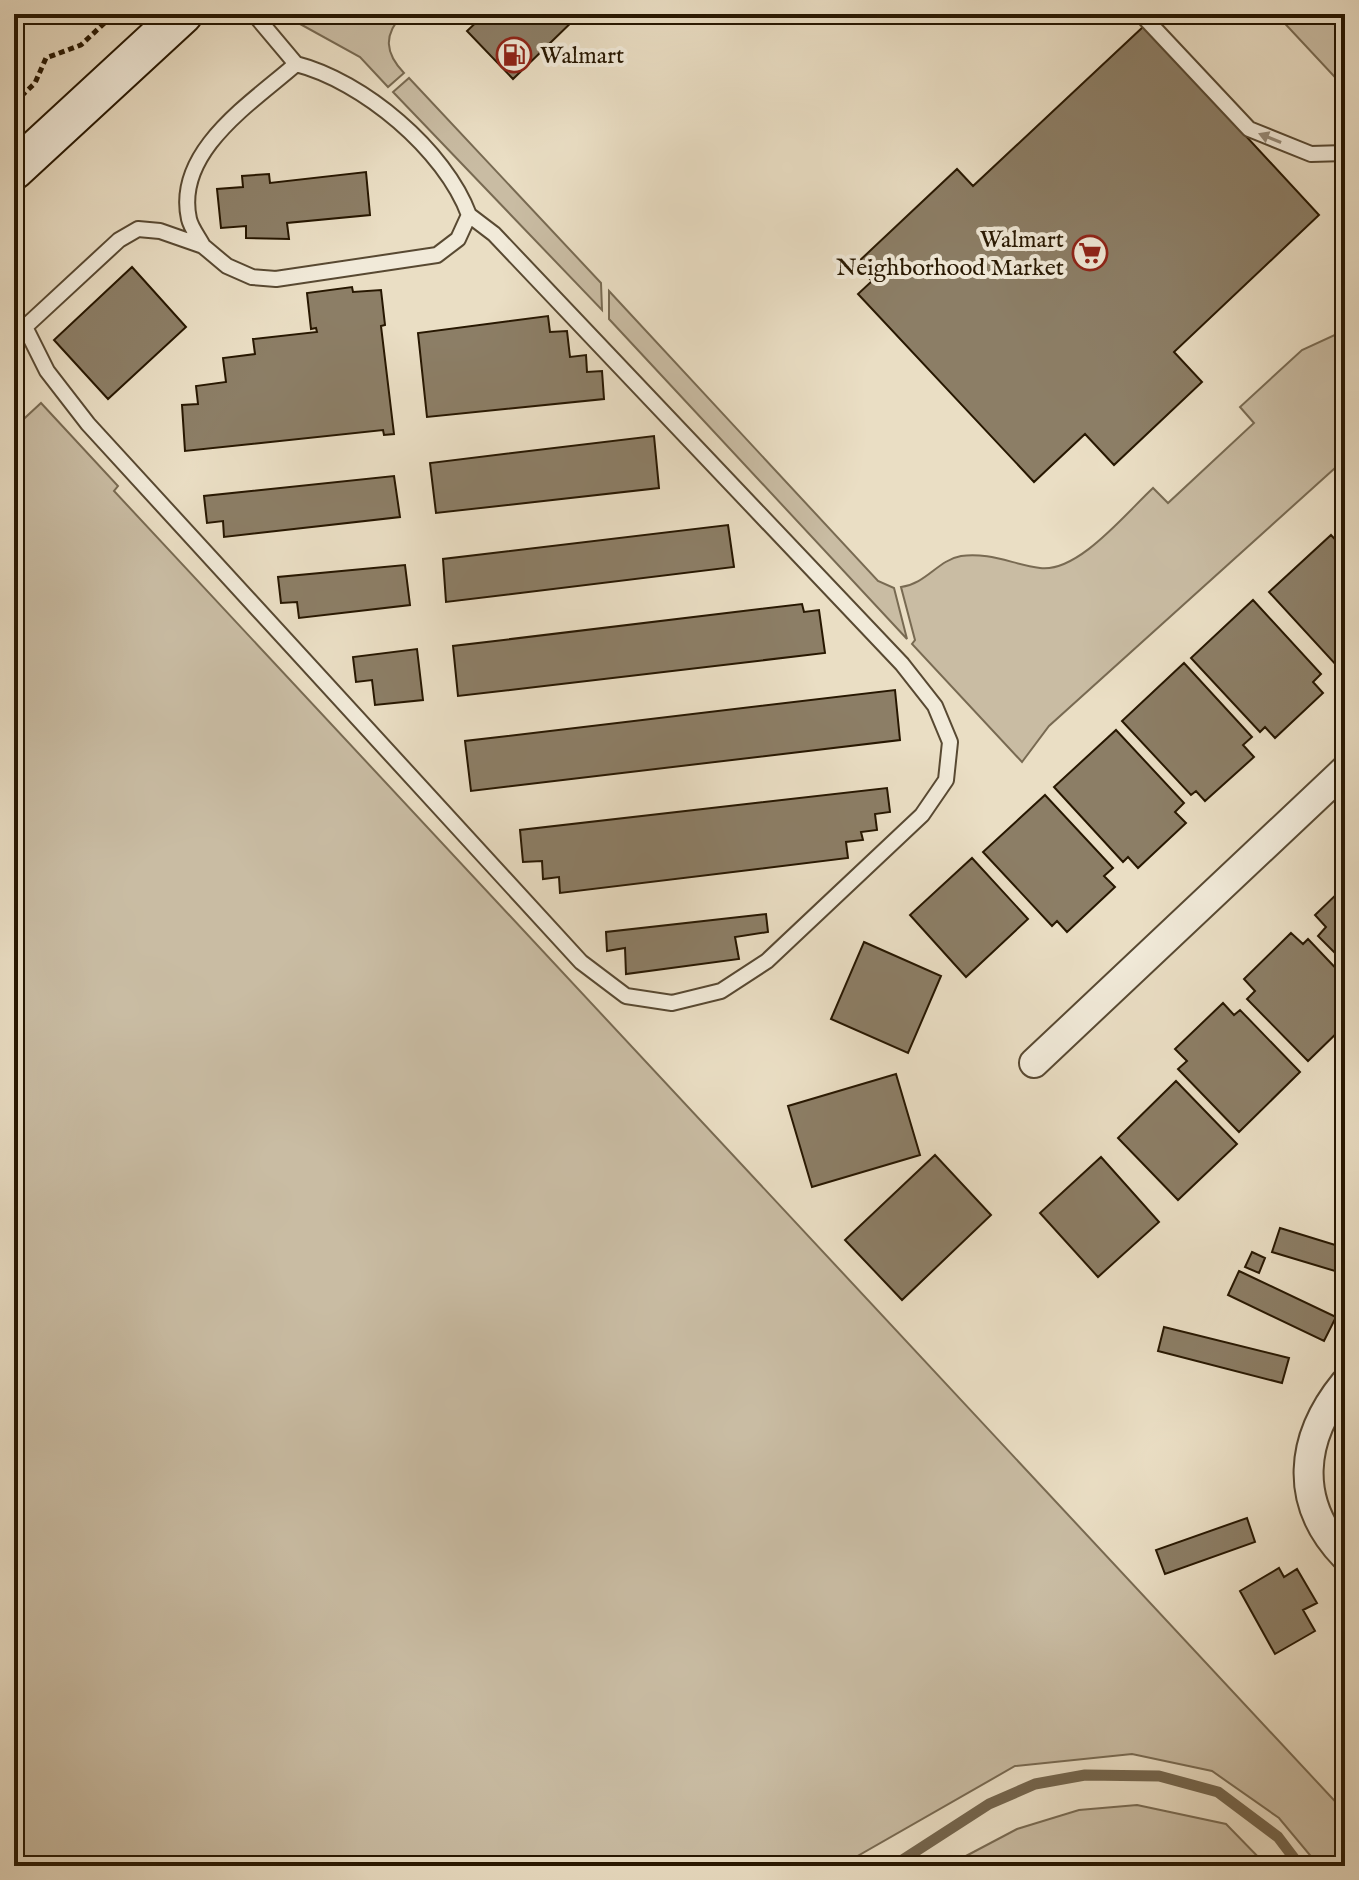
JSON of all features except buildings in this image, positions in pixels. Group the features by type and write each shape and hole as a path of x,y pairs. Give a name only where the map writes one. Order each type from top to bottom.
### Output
{"main road":[{"path":"14,170 183,14"}],"street":[{"path":"1034,1063 1345,770"},
{"path":"1345,1383 1324,1408 1309,1460 1309,1492 1317,1520 1345,1556"}],"lane":[{"path":"14,316 25,327 47,371 88,424 581,962 626,996 672,1003 721,991 767,961 922,815 946,780 950,742 935,706 902,664 494,234 469,215 459,189 438,162 356,88 323,71 296,64 254,14"},
{"path":"1141,14 1249,129 1311,154 1345,153"},
{"path":"203,246 189,219 190,189 199,161 215,136 296,64"},
{"path":"25,327 119,240 138,229 160,231 203,246 227,266 252,277 276,279 437,255 458,239 469,215"}],"path":[{"path":"14,103 35,83 46,58 81,45 114,14"}],"shaded area":[{"path":"282,14 403,14 392,29 389,44 393,58 404,73 388,87 360,57"},
{"path":"1276,14 1345,16 1345,88"},
{"path":"409,78 601,283 602,310 393,92"},
{"path":"609,291 878,581 894,588 907,639 609,319"},
{"path":"1345,333 1345,459 1049,726 1022,762 912,644 915,640 901,587 918,581 945,562 961,556 991,557 1040,568 1055,567 1070,561 1101,539 1153,488 1168,503 1254,423 1240,407 1302,350"},
{"path":"41,403 118,486 114,491 1345,1812 1345,1866 1319,1866 1279,1818 1212,1771 1132,1754 1015,1766 840,1866 14,1866 14,428"},
{"path":"1137,1805 1226,1824 1267,1866 947,1866 1017,1829 1079,1810"}],"waterway":[{"path":"893,1866 989,1804 1035,1784 1085,1775 1159,1776 1218,1792 1278,1837 1300,1866"}],"place":[{"name":"Walmart","path":"514,55"},
{"name":"Walmart Neighborhood Market","path":"1090,253"}]}
